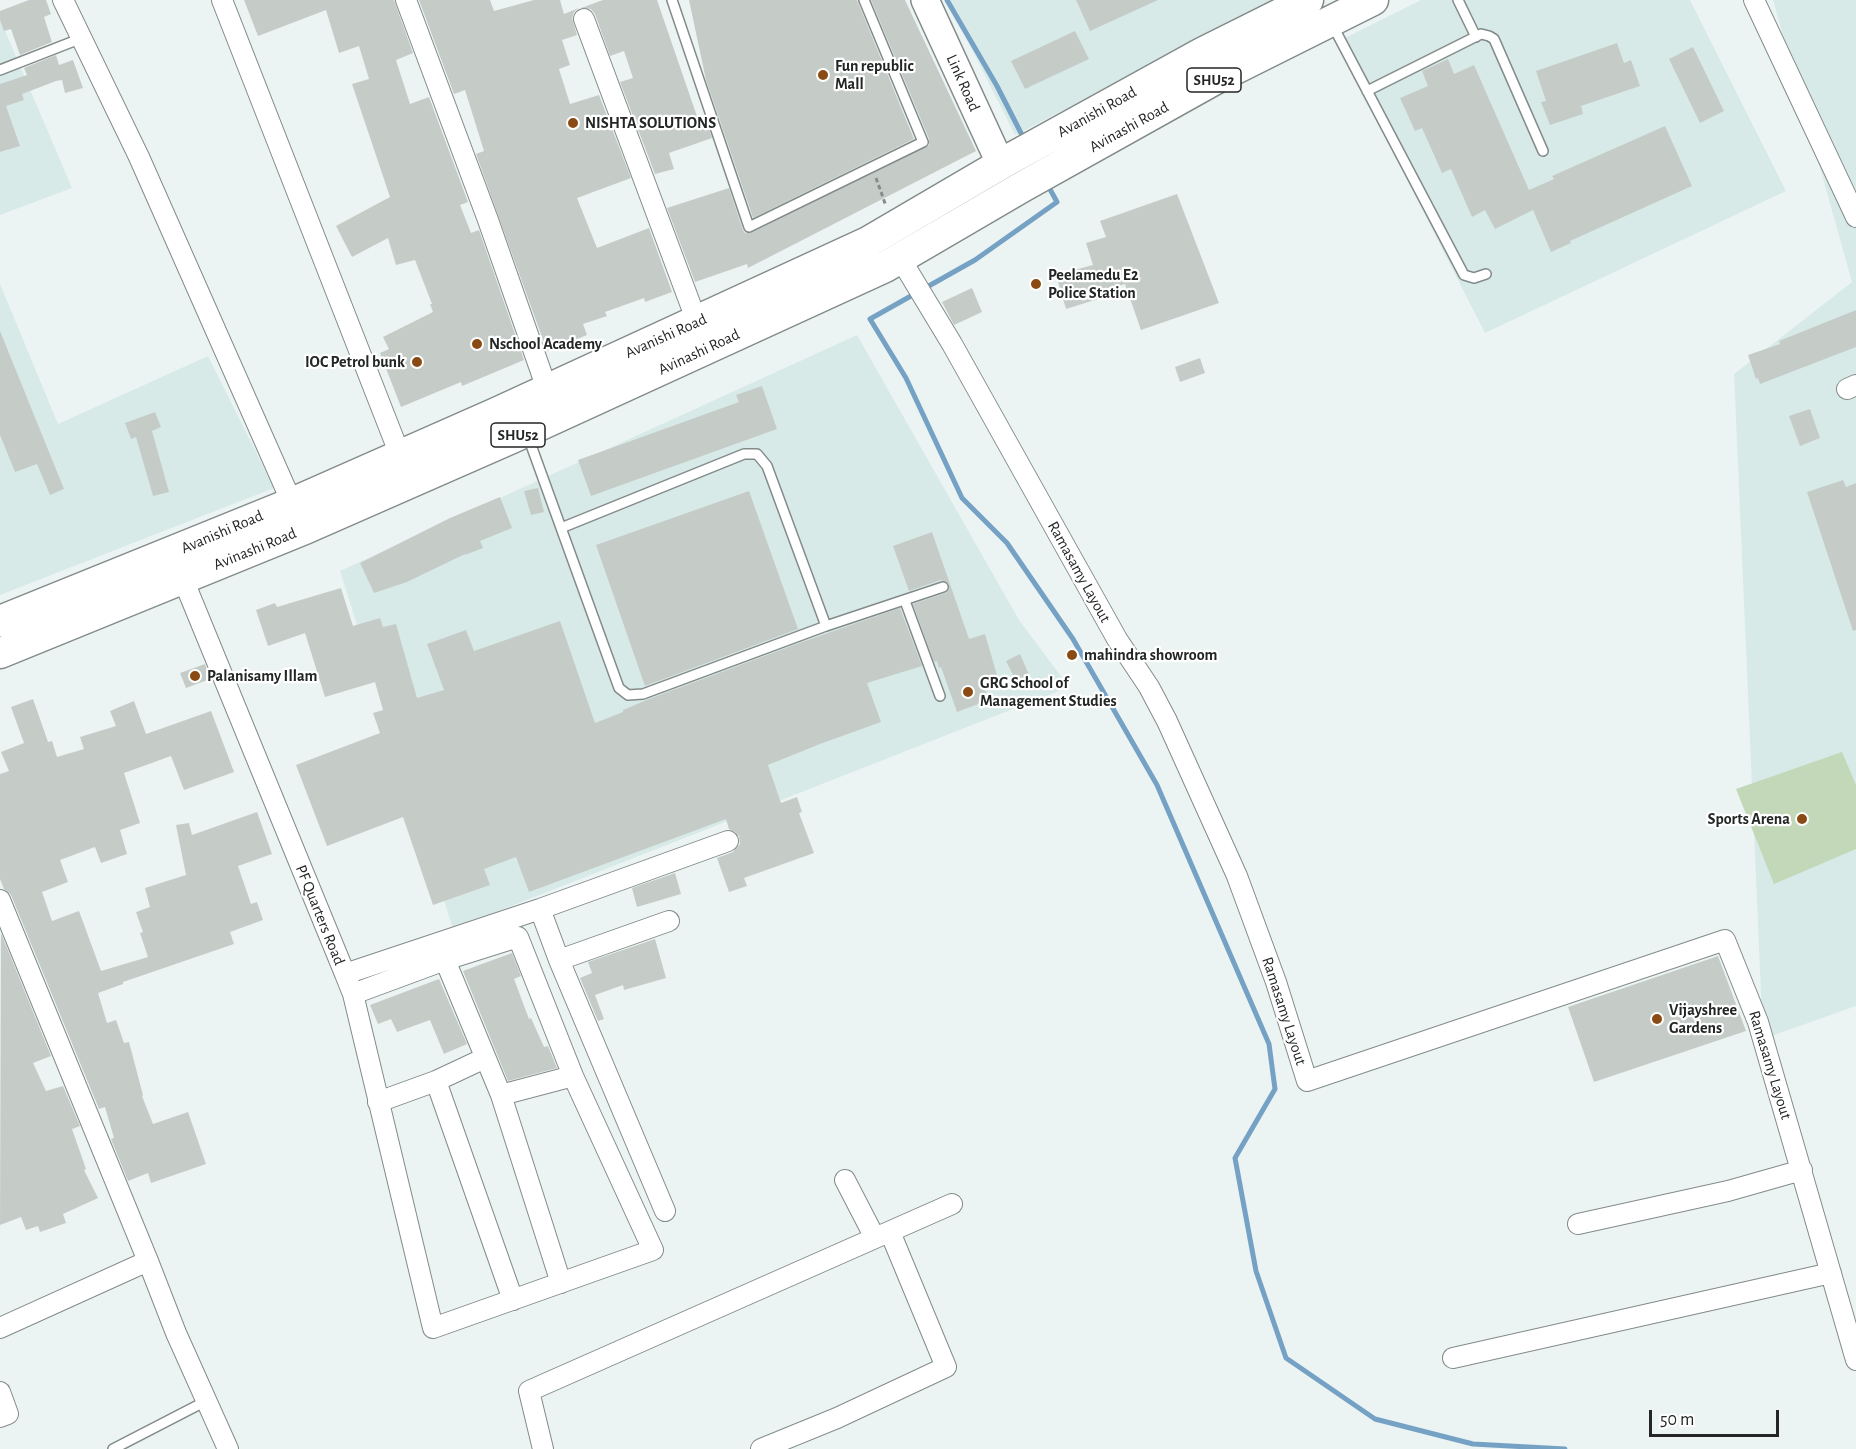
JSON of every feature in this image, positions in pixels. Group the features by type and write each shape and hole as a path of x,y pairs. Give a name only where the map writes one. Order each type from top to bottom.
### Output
{"main road":[{"name":"Avanishi Road","path":"0,621 292,503 697,322 868,242 1004,162 1052,153 1202,53 1308,0"},
{"name":"Avinashi Road","path":"0,653 307,528 526,432 874,272 1022,186 1052,153 1219,77 1373,0"}],"street":[{"path":"63,0 139,157 292,503"},
{"path":"222,0 400,455"},
{"path":"406,0 488,220 547,389"},
{"name":"Link Road","path":"926,0 1004,162"},
{"path":"1754,0 1856,217"},
{"path":"584,19 697,322"},
{"name":"Ramasamy Layout","path":"900,258 922,292 1117,639 1149,687 1167,720 1237,876 1276,982 1307,1081 1725,940 1758,1022 1856,1360"},
{"name":"PF Quarters Road","path":"183,579 345,974 540,909 728,841"},
{"path":"0,900 176,1333 228,1449"},
{"path":"540,909 559,960 665,1211"},
{"path":"559,960 669,921"},
{"path":"345,974 352,994 433,1329 653,1250 573,1076 518,937 352,994"},
{"path":"446,960 501,1095 561,1283"},
{"path":"378,1102 436,1081 485,1058"},
{"path":"501,1095 573,1076"},
{"path":"436,1081 513,1300"},
{"path":"1578,1224 1728,1191 1802,1170"},
{"path":"761,1449 837,1418 946,1367 882,1235 846,1180"},
{"path":"543,1449 530,1390 952,1204"},
{"path":"0,1328 148,1262"},
{"path":"1453,1358 1831,1273"},
{"path":"0,1392 8,1414 0,1417"}],"lane":[{"path":"672,0 749,228 923,142 864,0"},
{"path":"1458,0 1476,37"},
{"path":"1330,21 1464,275 1474,278 1486,274"},
{"path":"1367,90 1481,34 1489,36 1494,39 1543,151"},
{"path":"0,70 82,38"},
{"path":"526,432 620,688 628,695 643,694 826,626 943,587"},
{"path":"561,528 744,454 757,454 767,466 826,626"},
{"path":"905,601 940,696"},
{"path":"113,1449 206,1401"}],"path":[{"path":"872,167 895,227"}],"shaded area":[{"path":"947,0 1280,0 1015,135"},
{"path":"1421,0 1690,0 1786,191 1485,333 1337,42"},
{"path":"1773,0 1856,0 1856,1006 1763,1039 1734,374 1852,282"},
{"path":"0,19 72,188 0,215"},
{"path":"0,284 58,424 208,356 274,488 0,595"},
{"path":"857,335 1019,620 1069,687 453,929 340,571"}],"green space":[{"name":"Sports Arena","path":"1842,752 1856,785 1856,849 1774,884 1736,789"}],"building":[{"path":"29,0 46,0 51,14 44,17 52,42 20,55 11,29 4,31 0,11"},
{"path":"244,0 394,0 413,53 396,60 410,104 429,97 468,202 460,205 471,233 479,230 524,360 462,386 461,382 401,407 380,353 389,349 383,337 433,312 430,304 432,304 415,260 396,265 388,238 352,257 336,226 390,197 352,84 369,79 359,46 339,53 326,10 258,36"},
{"path":"419,0 490,0 494,11 534,0 560,0 564,14 579,8 574,12 572,18 577,35 562,40 570,65 559,69 570,104 599,95 631,178 577,198 597,248 649,228 672,292 645,302 644,298 605,312 607,316 583,324 587,335 547,351 476,154 484,151 465,90 454,94"},
{"path":"603,0 657,0 701,128 708,126 712,138 669,153 674,169 655,174 620,82 633,78 624,51 610,56 595,14 591,9 581,8"},
{"name":"Fun republic Mall","path":"689,0 857,0 914,139 753,218 706,80"},
{"path":"871,0 905,0 976,151 748,268 747,264 695,282 667,208 729,188 743,230 745,233 751,233 929,145 929,139"},
{"path":"1076,0 1158,0 1090,31"},
{"path":"1075,31 1089,59 1025,89 1011,61"},
{"path":"1617,43 1624,63 1631,60 1640,86 1581,106 1583,114 1550,125 1541,102 1546,101 1536,71"},
{"path":"1693,47 1724,111 1700,123 1669,59"},
{"path":"56,55 59,65 73,60 83,88 65,93 62,80 56,81 22,94 24,100 6,106 20,146 0,152 0,84 27,75 24,68"},
{"path":"1448,59 1454,74 1474,65 1529,190 1554,179 1552,176 1665,126 1692,186 1570,241 1571,243 1551,252 1533,210 1495,229 1485,210 1472,217 1451,169 1442,173 1422,128 1415,131 1400,98 1428,86 1422,71"},
{"path":"1177,194 1219,303 1141,330 1125,284 1097,293 1098,299 1066,309 1056,275 1093,265 1086,243 1106,237 1100,221"},
{"path":"972,288 982,312 954,325 942,302"},
{"path":"1856,310 1856,347 1760,384 1758,378 1756,379 1748,355 1780,344 1779,341"},
{"path":"0,331 64,489 50,495 37,464 15,472 0,435"},
{"path":"1200,358 1205,373 1180,382 1175,367"},
{"path":"762,386 777,429 591,496 578,460 739,402 736,395"},
{"path":"1810,409 1820,438 1800,446 1789,416"},
{"path":"155,412 161,427 152,431 169,492 153,496 136,437 131,439 125,423"},
{"path":"1843,480 1846,487 1856,483 1856,630 1853,631 1807,492"},
{"path":"538,488 544,512 531,515 524,491"},
{"path":"749,491 798,629 645,686 596,545"},
{"path":"500,497 512,528 480,541 483,548 465,554 407,582 374,593 360,563 450,518"},
{"path":"932,532 969,639 985,634 997,675 982,681 989,700 957,712 941,667 939,668 937,661 934,662 913,604 946,593 949,584 941,580 909,591 893,546"},
{"path":"341,588 353,626 380,618 383,627 396,624 417,698 444,690 427,644 466,630 474,651 560,621 595,723 649,699 900,608 922,666 867,683 881,722 768,765 781,803 797,797 802,812 799,813 814,853 744,878 747,886 729,892 717,858 733,852 740,844 739,836 729,829 726,819 529,892 516,857 484,869 490,885 433,905 403,817 327,846 296,765 380,733 373,713 383,710 375,682 325,697 305,633 268,646 256,610 275,603 277,607"},
{"path":"1020,654 1030,677 1017,683 1006,661"},
{"name":"Palanisamy Illam","path":"205,664 210,679 186,688 180,673"},
{"path":"33,699 48,742 52,741 57,757 84,749 80,737 116,726 110,711 134,701 146,734 211,711 234,772 184,790 171,756 124,773 140,823 120,830 127,854 101,863 95,847 60,860 68,882 42,892 52,921 79,911 101,971 148,957 136,912 150,907 145,888 186,875 176,825 189,823 192,835 257,812 272,854 238,866 251,904 257,902 263,920 230,932 234,944 123,982 123,984 98,993 107,1023 116,1020 124,1043 129,1042 142,1096 153,1124 188,1112 206,1164 151,1183 148,1173 128,1181 111,1139 114,1138 105,1107 99,1109 11,895 4,889 0,879 0,774 9,771 1,752 24,743 11,707"},
{"path":"675,873 681,894 637,907 632,888"},
{"path":"1,933 51,1056 33,1063 46,1091 63,1086 80,1126 72,1129 86,1169 84,1170 98,1198 63,1214 66,1223 40,1232 38,1226 26,1230 21,1217 0,1225"},
{"path":"655,939 666,978 624,990 623,985 595,995 604,1019 598,1021 580,978 592,973 588,962"},
{"path":"512,953 521,976 514,979 529,1019 531,1018 544,1047 548,1046 557,1068 508,1081 463,971"},
{"name":"Vijayshree Gardens","path":"1718,956 1746,1031 1594,1082 1568,1007"},
{"path":"439,979 467,1044 444,1054 430,1020 397,1032 391,1019 378,1024 370,1005"}],"waterway":[{"path":"947,0 997,86 1024,139"},
{"path":"1046,182 1057,202 975,260 870,319 906,378 962,498 1007,543 1073,639 1157,785 1269,1044 1275,1089 1235,1158 1256,1271 1286,1358 1375,1419 1473,1444 1565,1449"}],"place":[{"name":"Fun republic Mall","path":"823,75"},
{"name":"NISHTA SOLUTIONS","path":"573,123"},
{"name":"Peelamedu E2 Police Station","path":"1036,284"},
{"name":"Nschool Academy","path":"477,344"},
{"name":"IOC Petrol bunk","path":"417,362"},
{"name":"mahindra showroom","path":"1072,655"},
{"name":"Palanisamy Illam","path":"195,676"},
{"name":"GRG School of Management Studies","path":"968,692"},
{"name":"Sports Arena","path":"1802,819"},
{"name":"Vijayshree Gardens","path":"1657,1019"}]}
